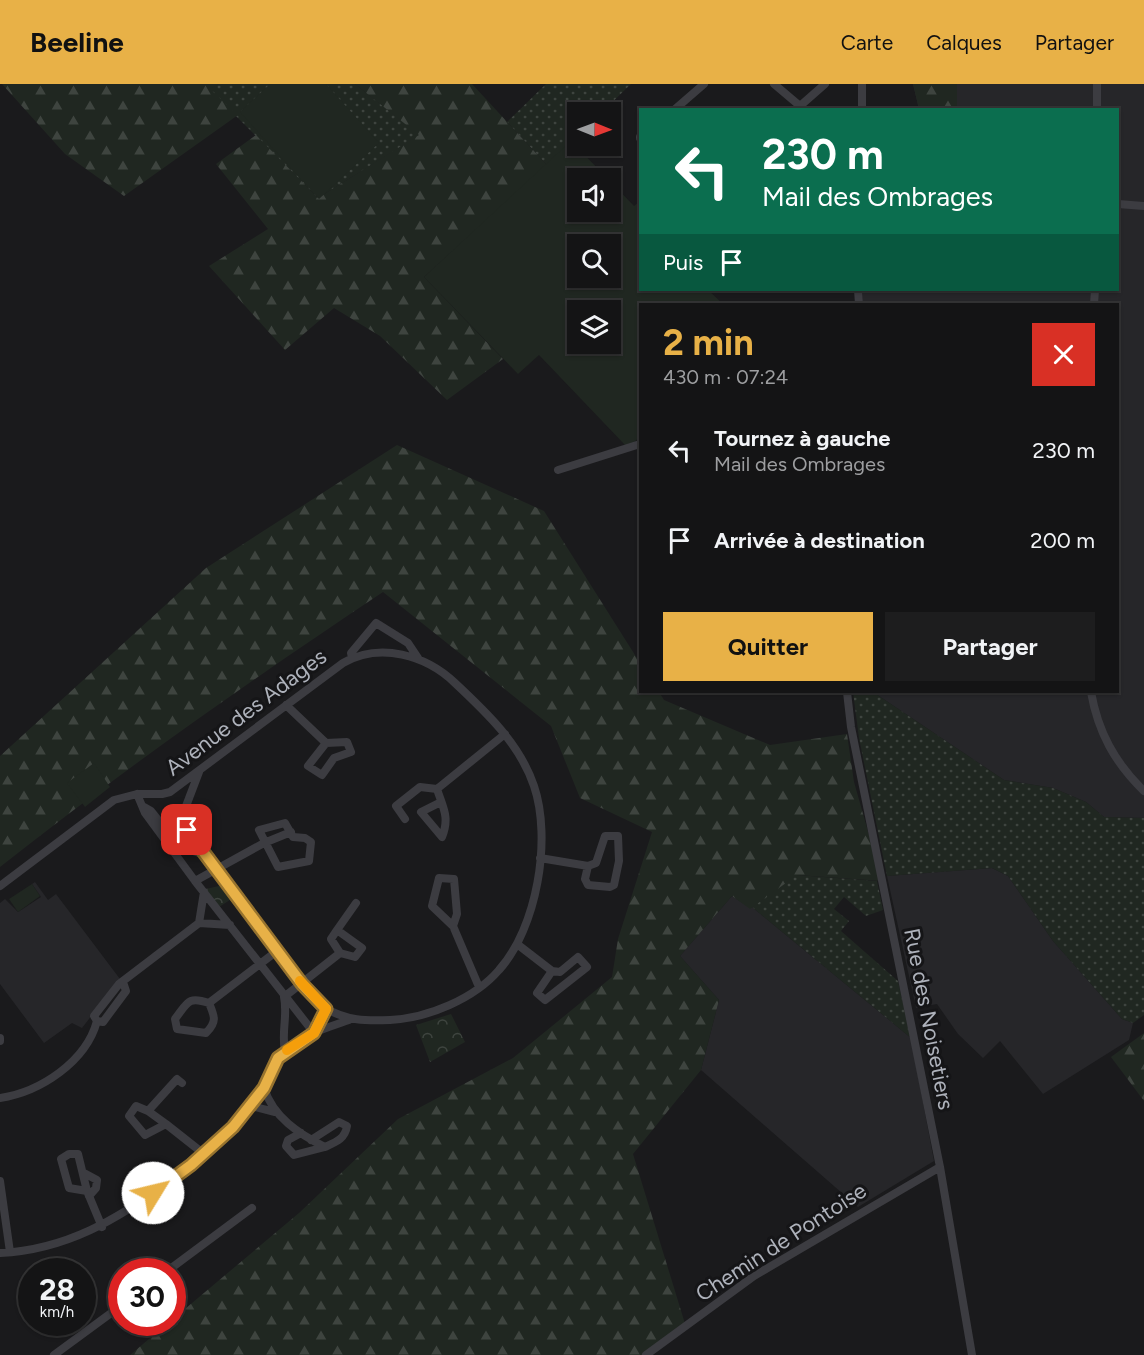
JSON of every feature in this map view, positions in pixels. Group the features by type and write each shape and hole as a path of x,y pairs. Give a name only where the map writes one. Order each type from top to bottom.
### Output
{"street":[{"path":"676,108 704,84"},
{"path":"774,84 798,108 825,84"},
{"path":"862,84 862,108"},
{"path":"1096,108 1097,84"},
{"path":"1119,204 1144,206"},
{"path":"558,470 639,444"},
{"path":"352,658 351,653 376,623 408,643 418,658"},
{"name":"Avenue des Adages","path":"0,886 114,800 136,794 162,794 199,772 352,658 378,654 418,658 450,678 505,734 522,759 534,785 542,836 534,899 517,944 499,971 479,987 458,1000 416,1017 349,1020"},
{"name":"Rue des Noisetiers","path":"847,693 851,727 940,1167 972,1355"},
{"path":"1091,693 1103,736 1121,768 1144,791"},
{"path":"286,705 326,743 347,742 351,752 334,758 322,775 308,766 326,743"},
{"path":"405,819 396,806 420,787 437,789 505,734"},
{"path":"199,772 183,814 187,830 302,984 326,1009 349,1020"},
{"path":"437,789 441,802"},
{"path":"136,794 145,813 195,881 314,1033"},
{"path":"144,807 151,811 178,845 206,856"},
{"path":"285,823 293,837 311,842 309,861 278,867 264,843 259,830 285,823"},
{"path":"195,881 264,843 291,832"},
{"path":"540,858 588,866 596,863 605,836 618,836 619,861 614,885 610,887 588,885 585,879 588,866"},
{"path":"453,926 457,915 454,879 439,878 432,906 453,926 479,987"},
{"path":"0,1098 19,1095 58,1074 72,1061 95,1030 97,1021 94,1016 100,1006 123,982 199,922 204,892"},
{"path":"337,930 362,948 355,957 340,953 331,939 337,930 356,903"},
{"path":"199,922 230,926"},
{"path":"517,944 552,971 560,972 578,957 587,967 545,1000 537,993 552,971"},
{"path":"209,1003 277,951"},
{"path":"284,997 340,953"},
{"path":"97,1021 103,1022 126,992 123,982"},
{"path":"284,997 287,1011 282,1039 285,1051"},
{"path":"196,998 209,1003 215,1025 206,1033 177,1029 175,1018 189,1000 196,998"},
{"path":"314,1033 326,1009"},
{"path":"0,1253 54,1244 102,1227 134,1208 204,1154 251,1106 264,1088 278,1058 285,1051 314,1033 349,1020"},
{"path":"148,1111 177,1079 182,1083"},
{"path":"264,1088 276,1112 301,1133 325,1147"},
{"path":"166,1124 144,1135 129,1116 136,1106 148,1111 166,1124 204,1154"},
{"path":"251,1106 276,1112"},
{"path":"301,1133 288,1140 286,1146 294,1155 338,1142 346,1133 346,1126 339,1122 311,1140"},
{"path":"69,1154 78,1154 84,1173 97,1180 96,1188 88,1193 69,1188 61,1159 69,1154"},
{"name":"Chemin de Pontoise","path":"646,1355 754,1276 940,1167"},
{"path":"0,1181 2,1230 10,1252"},
{"path":"88,1193 102,1227"},
{"path":"185,1258 252,1208"},
{"path":"54,1355 108,1315"}],"shaded area":[{"path":"913,84 1144,84 1144,818 1104,817 1086,802 1053,788 1004,780 874,693 1119,693 1119,303 863,303 862,291 1119,291 1119,108 919,108"},
{"path":"992,868 1008,876 1053,941 1122,1019 1133,1023 1129,1040 1043,1094 1000,1041 983,1058 958,1034 937,1004 916,1008 887,876"},
{"path":"35,882 48,900 56,894 120,979 82,1028 72,1023 44,1043 0,984 0,903 5,899 18,912 41,897 32,884"},
{"path":"732,896 750,908 752,907 911,1038 934,1161 858,1207 701,1070 719,1000 680,956"}],"green space":[{"path":"2,84 219,84 210,89 238,115 124,196 65,154"},
{"path":"219,84 355,84 420,135 318,198 209,89"},
{"path":"270,84 326,84 379,143 319,199 240,112"},
{"path":"355,84 472,84 547,165 424,277 503,359 447,400 380,336 334,308 285,350 209,266 268,229 216,164 256,135 318,198 419,135"},
{"path":"546,84 631,84 612,102 567,102 567,146 547,165 507,122"},
{"path":"913,84 957,84 957,108 919,108"},
{"path":"567,145 567,156 586,156 597,168 567,168 567,222 621,222 621,192 634,206 639,202 639,291 709,291 722,303 639,303 639,438 632,444 625,445 539,355 518,374 424,277"},
{"path":"397,445 544,511 639,661 639,693 660,693 664,700 770,745 847,734 854,782 882,881 797,875 750,909 732,896 680,956 719,1000 701,1070 633,1154 686,1327 642,1355 130,1355 153,1336 186,1336 186,1308 299,1213 398,1119 513,1058 612,977 618,939 652,832 580,798 551,726 383,592 188,726 0,867 0,756 206,568"},
{"path":"853,693 874,693 1004,780 1053,788 1086,802 1104,817 1144,818 1144,1015 1133,1023 1122,1019 1053,941 1008,876 992,868 887,876 859,738"},
{"path":"94,763 110,787 85,807 67,783"},
{"path":"796,875 877,881 883,910 866,916 844,897 834,909 849,921 841,931 898,981 911,1038 752,907"},
{"path":"32,884 40,896 18,912 9,899"},
{"path":"223,885 233,898 219,907 206,889"},
{"path":"451,1014 465,1042 430,1062 416,1025"},
{"path":"1144,1033 1144,1101 1111,1057"}],"slow traffic":[{"path":"287,1050 314,1033 326,1009 317,1003 300,981"}],"route":[{"path":"153,1193 191,1165 233,1127 264,1088 278,1058 314,1033 326,1009 317,1003 302,984 187,830"}]}
